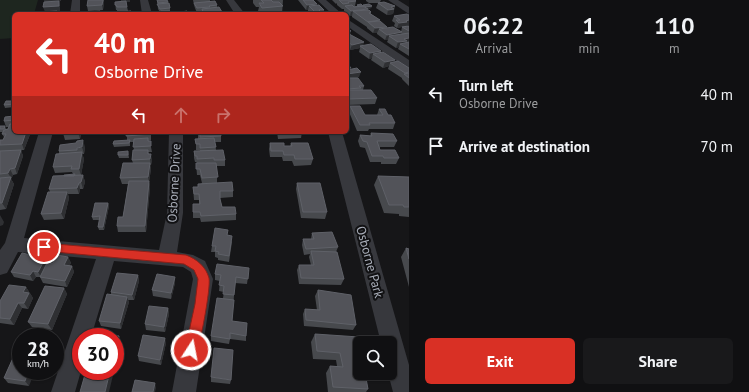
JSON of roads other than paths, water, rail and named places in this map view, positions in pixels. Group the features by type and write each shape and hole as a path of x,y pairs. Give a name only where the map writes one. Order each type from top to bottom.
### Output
{"street":[{"path":"75,12 76,0"},
{"path":"144,0 147,12"},
{"path":"230,0 239,12"},
{"path":"321,0 335,12"},
{"path":"392,0 409,12"},
{"path":"349,23 409,65"},
{"path":"0,267 12,244 45,134"},
{"name":"Osborne Drive","path":"167,258 175,213 176,134"},
{"name":"Osborne Park","path":"336,134 405,392"},
{"path":"12,244 186,260 198,267 203,279 184,392"},
{"path":"63,392 107,252"}]}
